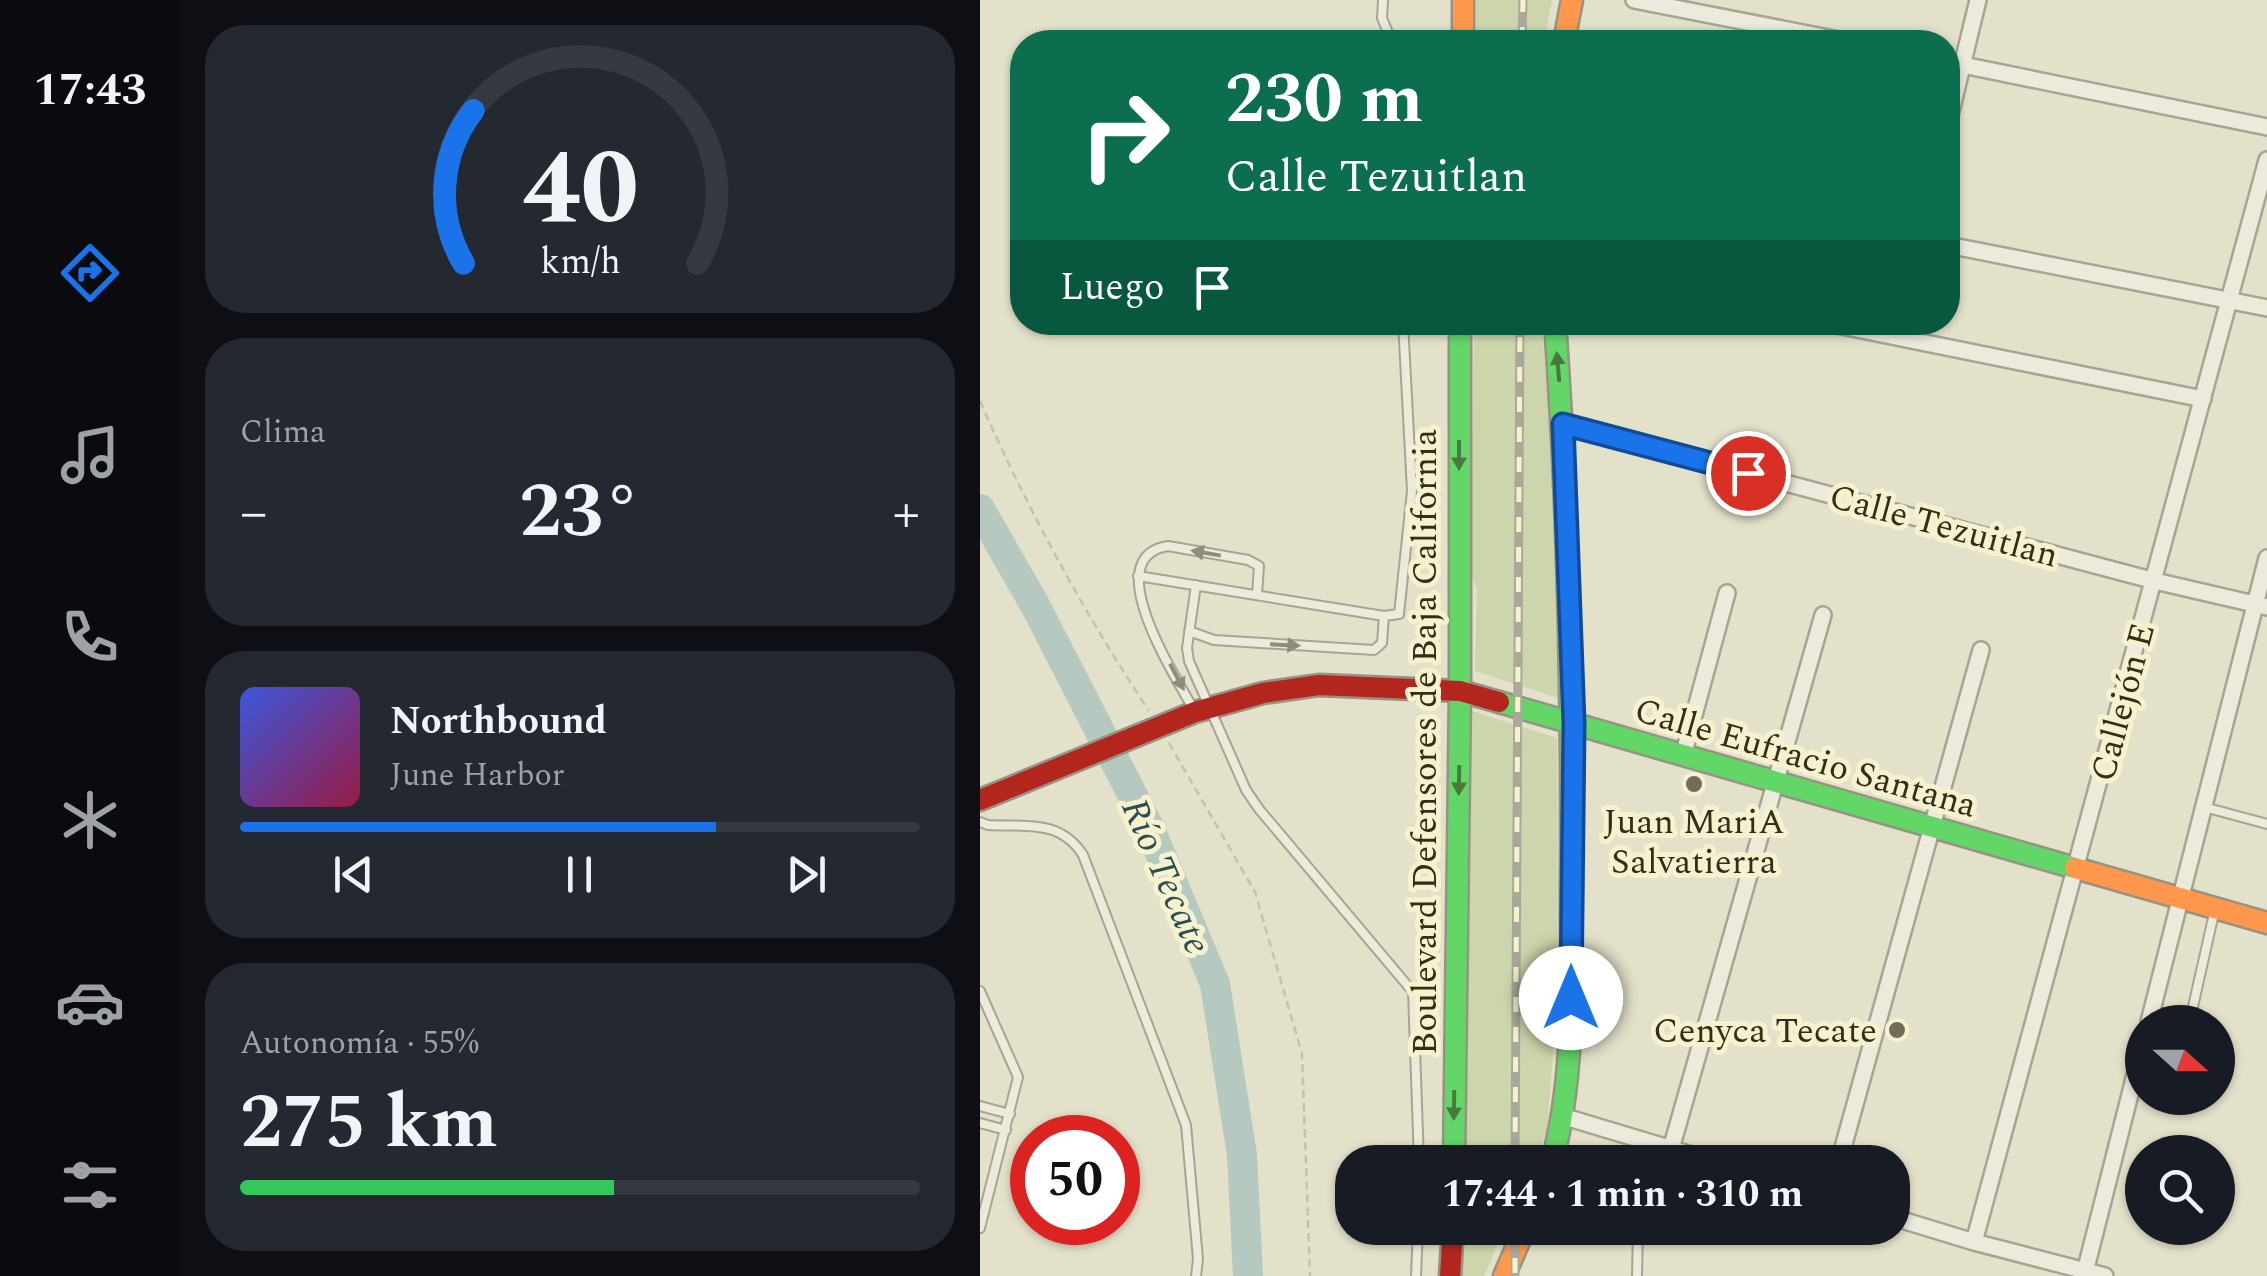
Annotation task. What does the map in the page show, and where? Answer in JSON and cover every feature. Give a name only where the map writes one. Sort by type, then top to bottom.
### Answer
[{"type":"main road","points":[[1463,30],[1464,0]]},
{"type":"main road","points":[[1566,30],[1572,0]]},
{"type":"main road","name":"Boulevard Defensores de Baja California","points":[[1454,1145],[1460,335]]},
{"type":"main road","points":[[1555,335],[1563,424],[1574,723],[1571,998],[1562,1116],[1556,1145]]},
{"type":"main road","name":"Calle Eufracio Santana","points":[[980,800],[1201,710],[1263,693],[1319,685],[1460,692],[2267,924]]},
{"type":"main road","points":[[1450,1276],[1452,1245]]},
{"type":"main road","points":[[1504,1276],[1517,1245]]},
{"type":"street","points":[[1634,0],[1788,30]]},
{"type":"street","points":[[1960,50],[1978,0]]},
{"type":"street","points":[[1960,65],[2267,128]]},
{"type":"street","name":"Callejón E","points":[[1974,1242],[2267,160]]},
{"type":"street","points":[[1960,247],[2267,308]]},
{"type":"street","points":[[1920,335],[2203,399]]},
{"type":"street","name":"Calle Tezuitlan","points":[[1563,424],[2155,581],[2261,605]]},
{"type":"street","points":[[2152,1005],[2261,605],[2267,558]]},
{"type":"street","points":[[1683,756],[1727,593]]},
{"type":"street","points":[[1672,1145],[1824,615]]},
{"type":"street","points":[[1844,1145],[1981,650]]},
{"type":"street","points":[[2085,1273],[2125,1114]]},
{"type":"street","points":[[1562,1116],[1656,1145]]},
{"type":"street","points":[[1910,1222],[2104,1276]]},
{"type":"lane","points":[[1384,0],[1382,18],[1387,30]]},
{"type":"lane","points":[[1138,576],[1394,616],[1401,609],[1412,490],[1404,335]]},
{"type":"lane","points":[[1257,595],[1260,572],[1256,562],[1168,546],[1147,554],[1138,576],[1146,620],[1246,790],[1413,992],[1418,1145]]},
{"type":"lane","points":[[1196,585],[1189,661],[1201,710]]},
{"type":"lane","points":[[1189,631],[1214,640],[1374,650],[1382,643],[1384,616]]},
{"type":"lane","points":[[2204,807],[2267,824]]},
{"type":"lane","points":[[980,822],[988,826],[1053,828],[1075,842],[1083,854],[1186,1125],[1198,1259],[1196,1276]]},
{"type":"lane","points":[[2193,1005],[2215,909]]},
{"type":"lane","points":[[980,991],[1018,1077],[980,1228]]},
{"type":"lane","points":[[980,1106],[1010,1114]]},
{"type":"lane","points":[[980,1123],[1006,1130]]},
{"type":"lane","points":[[1638,1140],[1638,1145]]},
{"type":"lane","points":[[1416,1276],[1417,1245]]},
{"type":"lane","points":[[1637,1276],[1638,1245]]},
{"type":"path","points":[[980,401],[1016,483],[1154,729],[1254,892],[1302,1054],[1310,1276]]},
{"type":"green space","points":[[1476,0],[1552,0],[1546,30],[1476,30]]},
{"type":"green space","points":[[1474,335],[1543,335],[1547,392],[1564,445],[1562,699],[1475,671],[1477,590],[1471,573]]},
{"type":"green space","points":[[1472,711],[1557,738],[1558,990],[1547,1131],[1541,1145],[1464,1145]]},
{"type":"green space","points":[[1463,1245],[1498,1245],[1484,1276],[1462,1276]]},
{"type":"waterway","name":"Río Tecate","points":[[980,509],[1036,607],[1150,829],[1215,984],[1242,1155],[1248,1276]]},
{"type":"railway","points":[[1522,30],[1523,0]]},
{"type":"railway","points":[[1515,1145],[1520,335]]},
{"type":"railway","points":[[1515,1245],[1515,1276]]},
{"type":"traffic: fast","points":[[1454,1145],[1460,335]]},
{"type":"traffic: fast","points":[[1556,335],[1571,737],[1569,1055],[1556,1145]]},
{"type":"traffic: fast","points":[[1499,702],[2075,868]]},
{"type":"traffic: slow","points":[[1463,0],[1463,30]]},
{"type":"traffic: slow","points":[[1566,30],[1572,0]]},
{"type":"traffic: slow","points":[[2075,868],[2267,923]]},
{"type":"traffic: slow","points":[[1504,1276],[1518,1245]]},
{"type":"traffic: jam","points":[[980,800],[1195,712],[1263,693],[1319,685],[1460,691],[1499,702]]},
{"type":"traffic: jam","points":[[1450,1276],[1452,1245]]},
{"type":"place","name":"Juan MariA Salvatierra","points":[[1694,784]]},
{"type":"place","name":"Cenyca Tecate","points":[[1897,1030]]},
{"type":"route","points":[[1571,998],[1574,723],[1563,424],[1748,473]]}]
